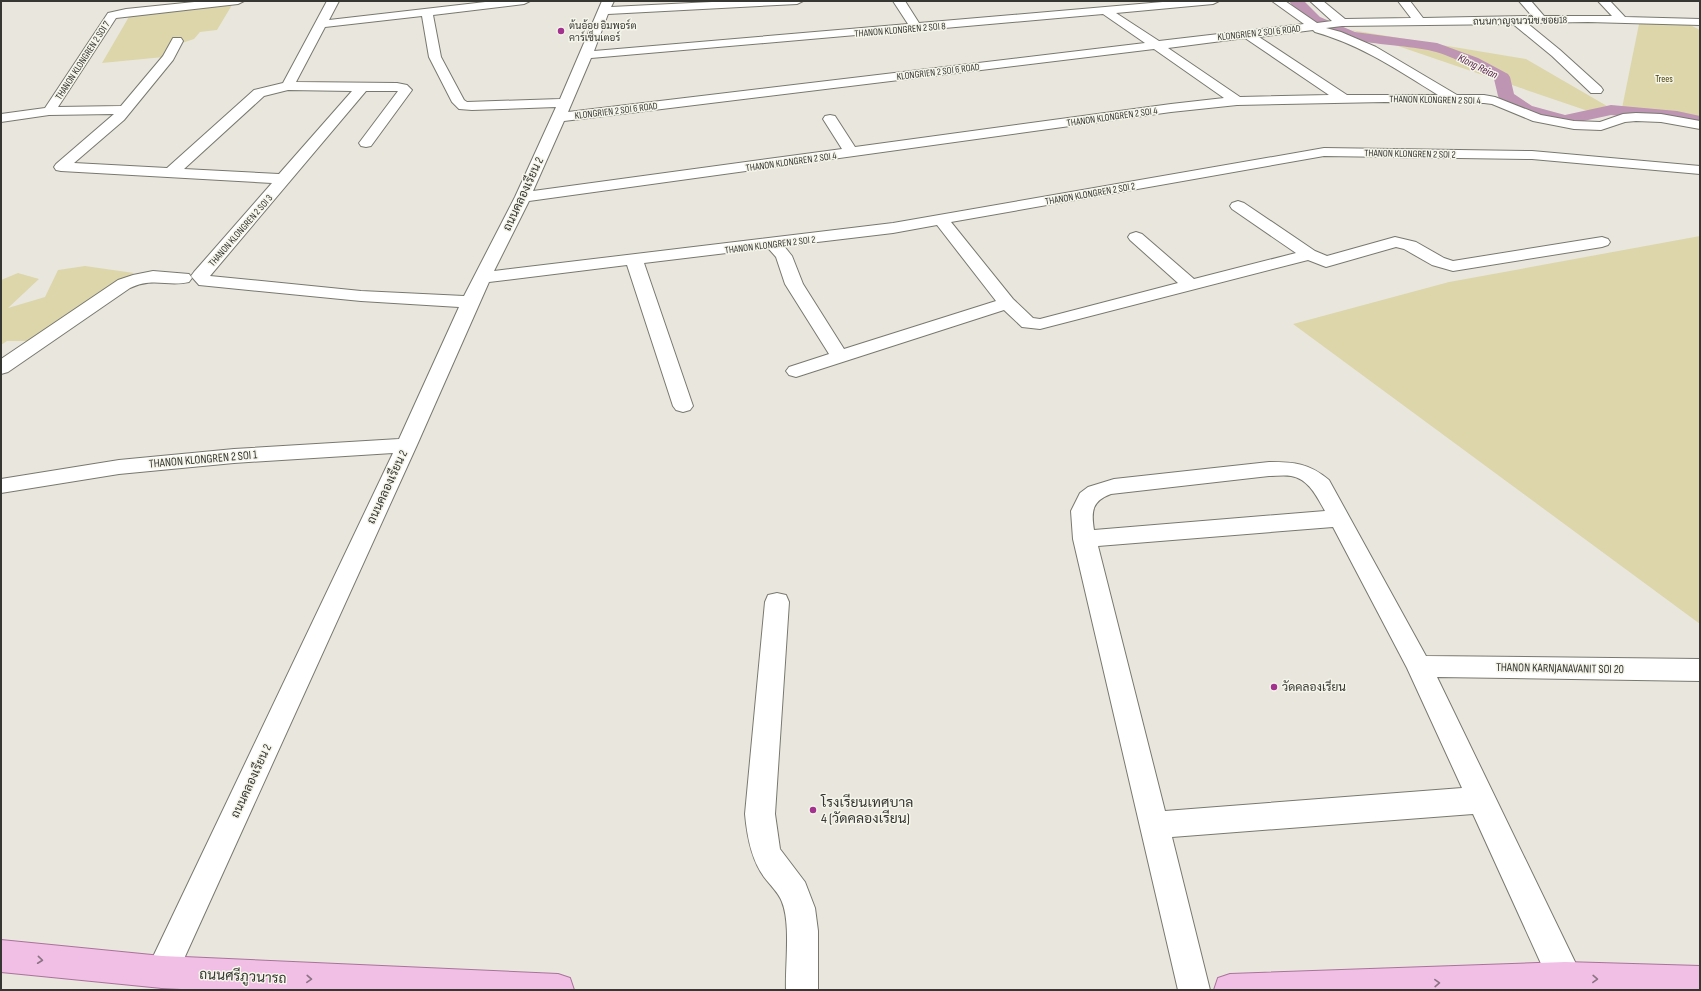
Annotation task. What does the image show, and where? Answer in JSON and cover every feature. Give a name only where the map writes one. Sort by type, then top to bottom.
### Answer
[{"type":"main road","name":"ถนนศรีภูวนารถ","points":[[1,956],[157,981],[558,990]]},
{"type":"main road","points":[[1230,990],[1565,978],[1668,986],[1700,982]]},
{"type":"street","name":"THANON KLONGREN 2 SOI 7","points":[[1,118],[49,111],[110,16],[123,12],[167,4],[238,1]]},
{"type":"street","points":[[288,86],[333,1]]},
{"type":"street","points":[[320,24],[524,1]]},
{"type":"street","points":[[606,6],[797,1]]},
{"type":"street","points":[[898,1],[917,28]]},
{"type":"street","name":"THANON KLONGREN 2 SOI 8","points":[[586,55],[917,28],[1022,12],[1105,10],[1213,1]]},
{"type":"street","points":[[1278,1],[1312,26],[1349,38],[1390,60],[1453,98]]},
{"type":"street","points":[[1316,1],[1341,23]]},
{"type":"street","points":[[1404,1],[1420,22]]},
{"type":"street","points":[[1525,1],[1540,19]]},
{"type":"street","points":[[1604,1],[1622,20]]},
{"type":"street","name":"ถนนคลองเรียน 2","points":[[157,981],[407,445],[470,302],[523,198],[606,6]]},
{"type":"street","points":[[1105,10],[1237,101]]},
{"type":"street","name":"KLONGRIEN 2 SOI 6 ROAD","points":[[427,13],[435,57],[459,102],[464,106],[562,110],[1341,23]]},
{"type":"street","name":"ถนนกาญจนวนิช ซอย18","points":[[1341,23],[1540,19],[1700,22]]},
{"type":"street","points":[[1516,20],[1556,53],[1596,90]]},
{"type":"street","points":[[1247,34],[1344,99]]},
{"type":"street","points":[[177,41],[169,57],[125,110],[60,167],[283,179]]},
{"type":"street","points":[[171,174],[256,95],[262,91],[288,86],[397,87],[405,90],[366,143]]},
{"type":"street","name":"THANON KLONGREN 2 SOI 3","points":[[362,87],[200,276],[205,281],[361,296],[470,302]]},
{"type":"street","name":"THANON KLONGREN 2 SOI 4","points":[[523,198],[1164,109],[1237,101],[1453,98],[1491,100],[1538,118],[1582,126],[1601,126],[1623,118],[1636,116],[1661,118],[1700,125]]},
{"type":"street","points":[[49,111],[125,110]]},
{"type":"street","points":[[830,119],[851,152]]},
{"type":"street","name":"THANON KLONGREN 2 SOI 2","points":[[482,278],[893,228],[1324,152],[1532,155],[1700,170]]},
{"type":"street","points":[[1238,206],[1309,255],[1326,262],[1398,242],[1407,244],[1442,265],[1456,266],[1602,242]]},
{"type":"street","points":[[941,220],[1007,303],[1028,322],[1046,324],[1309,255]]},
{"type":"street","points":[[1136,237],[1191,286]]},
{"type":"street","points":[[772,243],[784,256],[794,284],[840,358]]},
{"type":"street","points":[[634,260],[683,406]]},
{"type":"street","points":[[1,368],[124,284],[136,278],[149,276],[183,278]]},
{"type":"street","points":[[796,371],[1007,303]]},
{"type":"street","name":"THANON KLONGREN 2 SOI 1","points":[[1,486],[127,466],[234,456],[407,445]]},
{"type":"street","points":[[1194,990],[1084,539],[1081,519],[1083,506],[1093,493],[1114,486],[1268,469],[1294,469],[1311,476],[1321,485],[1420,666],[1565,978]]},
{"type":"street","points":[[1084,539],[1340,518]]},
{"type":"street","points":[[777,602],[760,814],[762,839],[768,856],[790,885],[797,898],[801,914],[802,990]]},
{"type":"street","name":"THANON KARNJANAVANIT SOI 20","points":[[1420,666],[1689,670]]},
{"type":"street","points":[[1153,825],[1482,800]]},
{"type":"green space","points":[[232,5],[217,30],[200,32],[194,39],[179,44],[164,57],[102,63],[130,15]]},
{"type":"green space","name":"Trees","points":[[1639,24],[1688,24],[1700,30],[1700,117],[1621,113]]},
{"type":"green space","points":[[1351,30],[1526,59],[1607,106],[1588,111]]},
{"type":"green space","points":[[1700,236],[1700,624],[1293,324],[1449,282]]},
{"type":"green space","points":[[85,266],[134,273],[30,341],[7,341],[1,345],[1,280],[18,273],[39,279],[8,308],[45,297],[58,270]]},
{"type":"waterway","name":"Klong Reian","points":[[1296,1],[1315,20],[1352,36],[1432,46],[1472,61],[1502,77],[1506,96],[1526,110],[1565,120],[1611,110],[1677,116],[1700,121]]},
{"type":"place","name":"ต้นอ้อย อิมพอร์ต คาร์เซ็นเตอร์","points":[[561,31]]},
{"type":"place","name":"วัดคลองเรียน","points":[[1274,687]]},
{"type":"place","name":"โรงเรียนเทศบาล 4 (วัดคลองเรียน)","points":[[813,810]]}]
